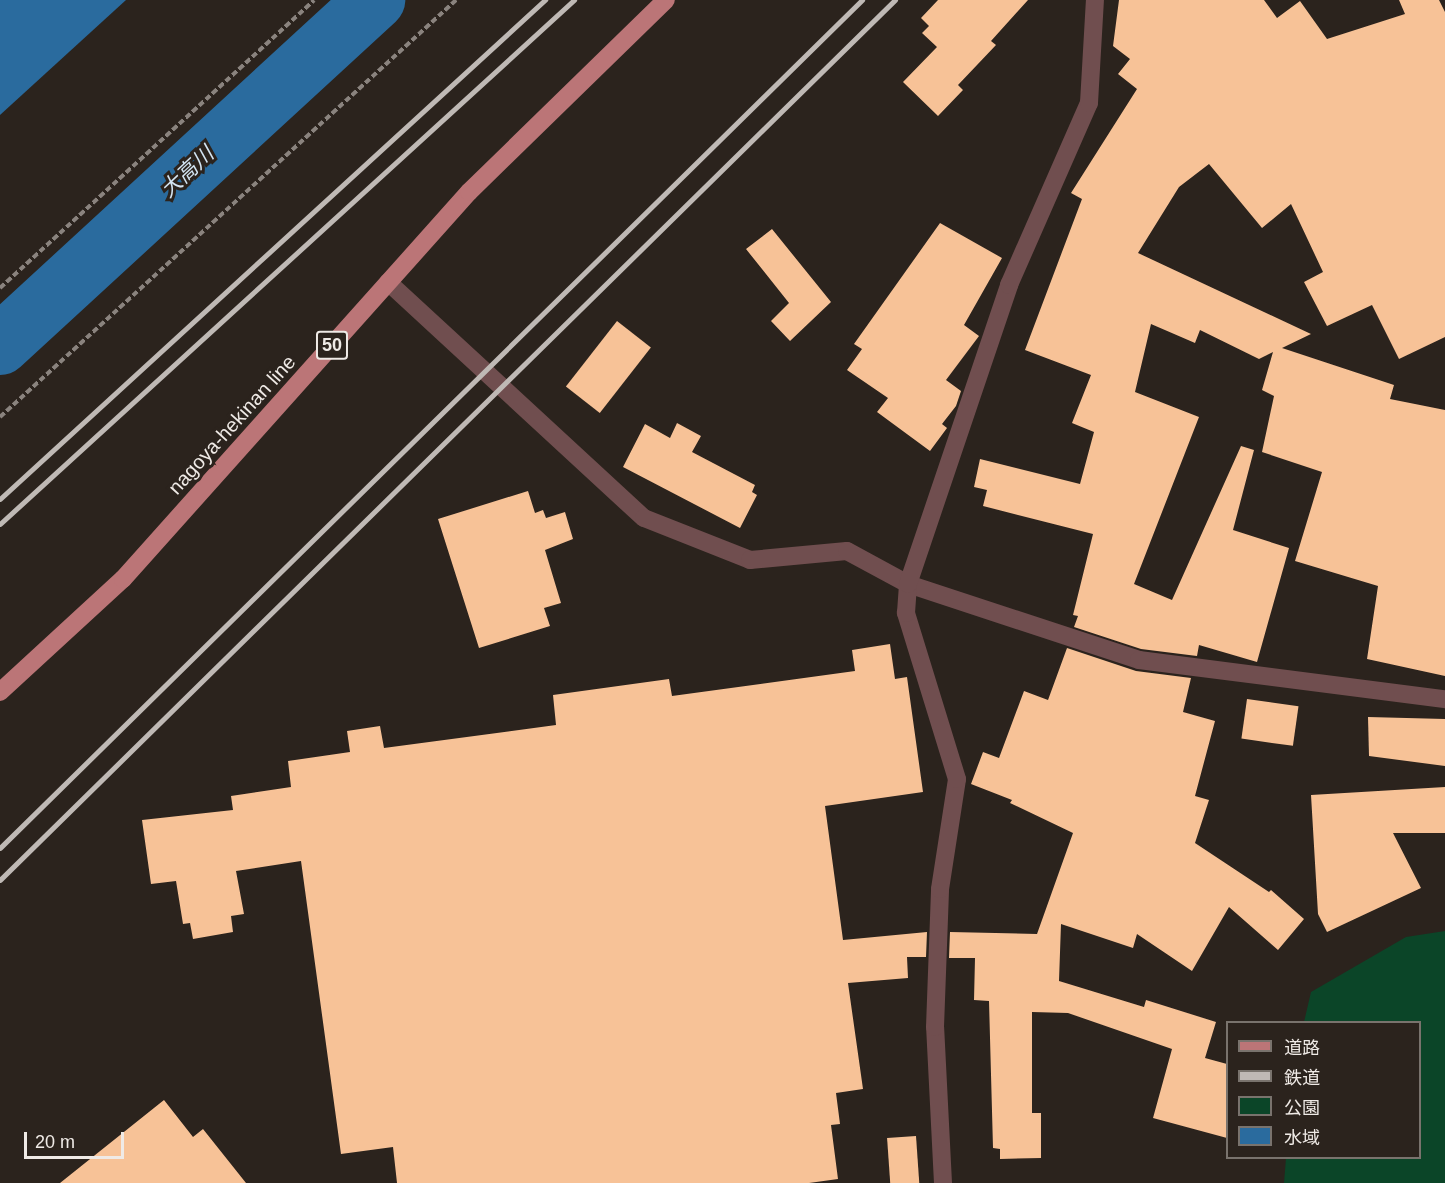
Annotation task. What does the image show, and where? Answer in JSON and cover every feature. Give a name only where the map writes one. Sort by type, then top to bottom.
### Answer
[{"type":"main road","name":"nagoya-hekinan line","points":[[0,692],[123,579],[469,192],[666,0]]},
{"type":"street","points":[[943,1183],[935,1027],[938,935],[940,889],[957,779],[906,613],[908,584],[1009,285],[1089,102],[1095,0]]},
{"type":"street","points":[[388,282],[644,518],[750,560],[847,550],[908,584],[1139,660],[1445,699]]},
{"type":"path","points":[[0,288],[314,0]]},
{"type":"path","points":[[0,417],[456,0]]},
{"type":"green space","points":[[1445,931],[1445,1183],[1284,1183],[1286,1159],[1421,1159],[1421,1021],[1304,1021],[1311,992],[1406,937]]},
{"type":"water","points":[[0,0],[126,0],[0,115]]},
{"type":"building","points":[[938,0],[1028,0],[991,41],[996,45],[958,85],[963,90],[938,116],[903,82],[937,47],[922,33],[929,26],[921,18]]},
{"type":"building","points":[[1119,0],[1264,0],[1277,18],[1300,1],[1327,39],[1405,14],[1399,0],[1439,0],[1445,12],[1445,337],[1399,359],[1372,305],[1327,326],[1304,282],[1323,272],[1291,204],[1262,228],[1209,164],[1179,187],[1138,253],[1311,334],[1282,348],[1394,385],[1390,399],[1445,410],[1445,676],[1367,659],[1378,586],[1295,561],[1322,472],[1262,452],[1274,396],[1262,390],[1273,352],[1259,359],[1200,330],[1195,343],[1151,324],[1135,392],[1199,417],[1134,584],[1172,600],[1241,446],[1254,450],[1233,530],[1289,548],[1257,662],[1199,645],[1197,656],[1141,649],[1074,627],[1078,616],[1073,615],[1093,534],[983,506],[987,490],[974,487],[980,459],[1080,484],[1094,432],[1072,423],[1091,375],[1025,350],[1082,199],[1071,193],[1137,89],[1118,74],[1130,59],[1113,46]]},
{"type":"building","points":[[940,223],[1002,258],[964,325],[979,336],[946,380],[961,391],[956,406],[942,424],[947,428],[930,451],[877,412],[888,398],[847,370],[862,349],[854,344]]},
{"type":"building","points":[[772,229],[831,302],[790,341],[771,321],[789,303],[746,249]]},
{"type":"building","points":[[617,321],[651,347],[600,413],[566,386]]},
{"type":"building","points":[[677,423],[701,436],[692,452],[755,485],[752,492],[757,495],[740,528],[623,467],[645,424],[670,438]]},
{"type":"building","points":[[528,491],[535,513],[543,510],[546,518],[565,512],[573,539],[545,550],[561,603],[544,608],[550,626],[479,648],[438,519]]},
{"type":"building","points":[[890,644],[895,679],[907,677],[923,792],[825,806],[843,940],[927,932],[926,957],[907,957],[908,978],[848,983],[863,1089],[836,1093],[840,1124],[831,1125],[838,1179],[809,1183],[397,1183],[393,1147],[341,1154],[301,861],[236,871],[244,914],[231,916],[233,932],[193,939],[190,923],[183,924],[176,881],[151,884],[142,820],[233,810],[231,796],[291,787],[288,761],[350,752],[347,731],[380,726],[384,748],[556,725],[553,695],[669,679],[672,696],[855,671],[852,650]]},
{"type":"building","points":[[1067,648],[1136,671],[1191,678],[1183,712],[1215,721],[1195,796],[1209,800],[1195,843],[1269,892],[1271,890],[1304,919],[1278,950],[1229,907],[1192,971],[1137,934],[1133,948],[1061,924],[1059,981],[1144,1007],[1146,1000],[1216,1022],[1205,1058],[1226,1064],[1226,1138],[1153,1118],[1172,1049],[1068,1013],[1032,1012],[1032,1113],[1041,1113],[1041,1158],[1000,1159],[1000,1149],[993,1148],[989,1001],[974,1000],[975,958],[949,958],[950,932],[1037,934],[1073,833],[1010,803],[1012,800],[971,784],[983,752],[999,758],[1024,691],[1048,700]]},
{"type":"building","points":[[1247,699],[1298,706],[1293,746],[1241,739]]},
{"type":"building","points":[[1368,717],[1445,719],[1445,766],[1369,756]]},
{"type":"building","points":[[1445,787],[1445,833],[1393,833],[1421,888],[1327,932],[1318,914],[1311,795]]},
{"type":"building","points":[[164,1100],[193,1137],[203,1129],[246,1183],[60,1183]]},
{"type":"building","points":[[916,1136],[919,1183],[890,1183],[887,1138]]},
{"type":"waterway","name":"大高川","points":[[0,345],[375,0]]},
{"type":"railway","points":[[0,499],[545,0]]},
{"type":"railway","points":[[0,524],[574,0]]},
{"type":"railway","points":[[0,848],[862,0]]},
{"type":"railway","points":[[0,880],[895,0]]}]
